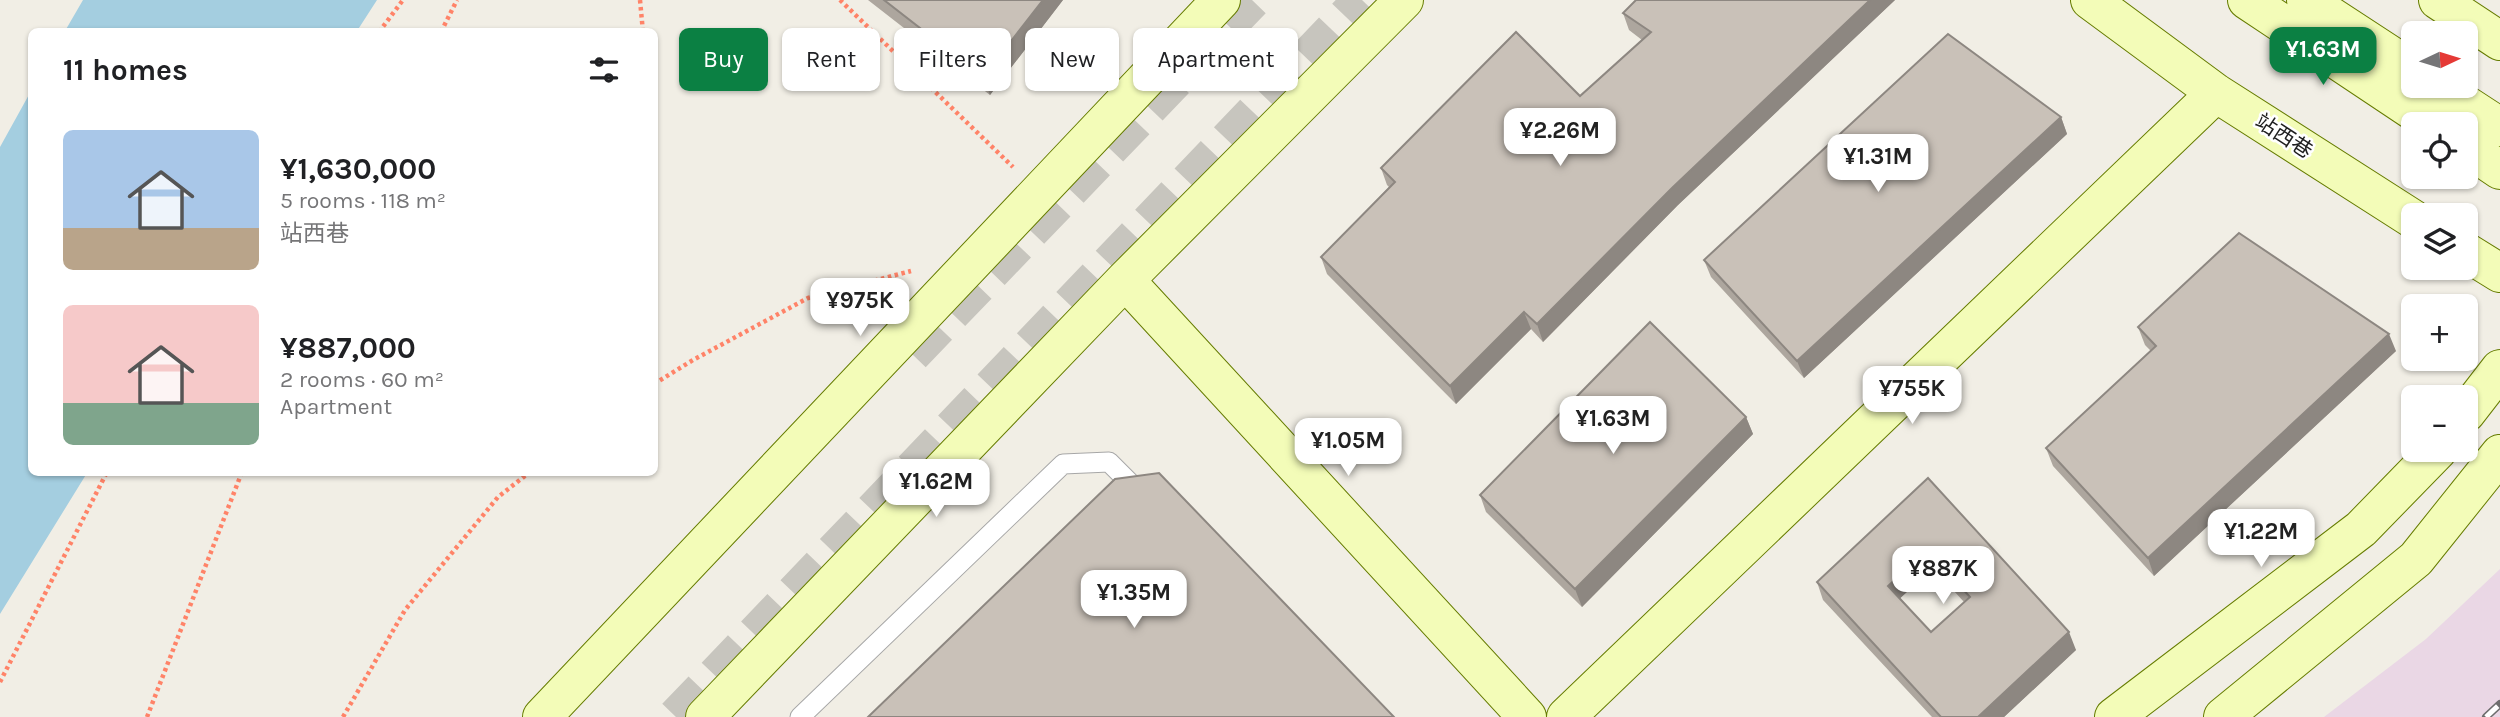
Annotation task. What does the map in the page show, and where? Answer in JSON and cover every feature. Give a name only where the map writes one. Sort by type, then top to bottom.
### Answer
[{"type":"street","points":[[542,717],[1221,0]]},
{"type":"street","points":[[705,717],[1125,280],[1404,0]]},
{"type":"street","name":"站西巷","points":[[2090,0],[2216,93],[2401,211]]},
{"type":"street","points":[[2248,0],[2414,112]]},
{"type":"street","points":[[2306,0],[2401,62]]},
{"type":"street","points":[[2438,0],[2500,41]]},
{"type":"street","points":[[1566,717],[2216,93]]},
{"type":"street","points":[[2455,98],[2500,127]]},
{"type":"street","points":[[2478,154],[2500,170]]},
{"type":"street","points":[[2478,260],[2499,274]]},
{"type":"street","points":[[1125,280],[1527,717]]},
{"type":"street","points":[[2478,397],[2500,369]]},
{"type":"street","points":[[2223,717],[2416,559],[2500,454]]},
{"type":"street","points":[[2114,717],[2361,529],[2426,462]]},
{"type":"lane","points":[[800,717],[1063,464],[1108,462],[1157,511]]},
{"type":"path","points":[[382,28],[403,0]]},
{"type":"path","points":[[443,28],[457,0]]},
{"type":"path","points":[[640,0],[643,28]]},
{"type":"path","points":[[840,0],[1039,192]]},
{"type":"path","points":[[658,382],[808,298],[916,270]]},
{"type":"path","points":[[0,682],[105,476]]},
{"type":"path","points":[[147,717],[241,476]]},
{"type":"path","points":[[343,717],[405,610],[498,497],[525,476]]},
{"type":"shaded area","points":[[2500,569],[2500,717],[2324,717],[2426,639]]},
{"type":"water","points":[[83,0],[377,0],[359,28],[67,28]]},
{"type":"water","points":[[28,96],[28,476],[85,476],[0,614],[0,147]]},
{"type":"building","points":[[884,0],[1043,0],[1011,41],[1011,28],[920,28]]},
{"type":"building","points":[[1636,0],[1870,0],[1672,188],[1537,324],[1524,312],[1450,386],[1321,257],[1395,182],[1381,168],[1516,32],[1580,96],[1651,32],[1623,13]]},
{"type":"building","points":[[1948,34],[2061,117],[1797,361],[1704,260]]},
{"type":"building","points":[[2239,233],[2389,334],[2148,558],[2046,448],[2156,346],[2138,327]]},
{"type":"building","points":[[1650,322],[1746,417],[1575,589],[1480,495]]},
{"type":"building","points":[[1159,473],[1394,717],[868,717],[1115,479]]},
{"type":"building","points":[[1928,478],[2069,632],[1978,717],[1941,717],[1817,582]],"holes":[[[1927,550],[1970,597],[1931,632],[1888,586]]]},
{"type":"tunnel","points":[[912,354],[1252,0]]},
{"type":"tunnel","points":[[676,717],[1362,0]]},
{"type":"railway","points":[[2486,717],[2500,704]]}]
